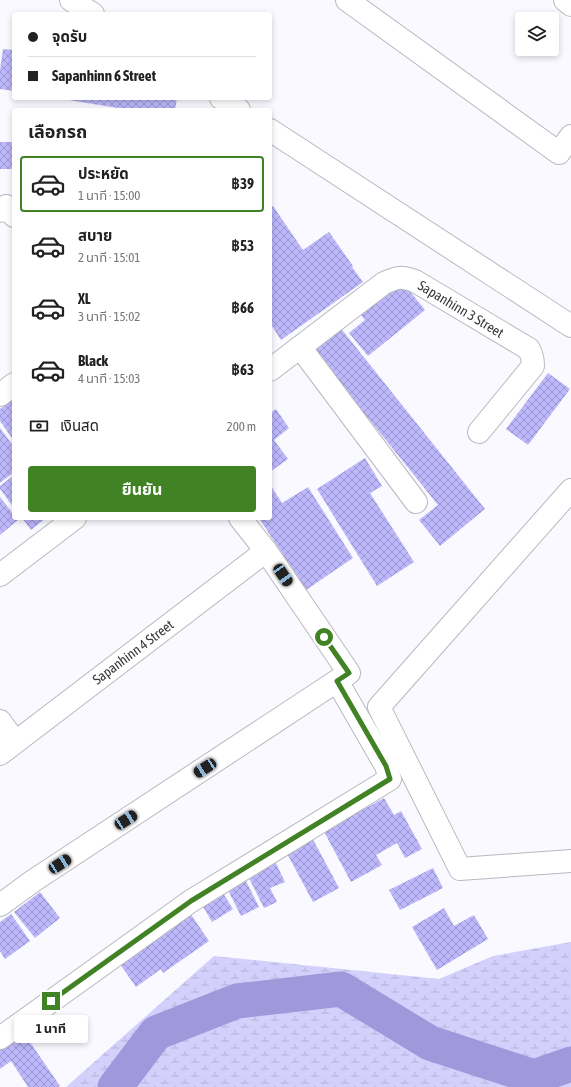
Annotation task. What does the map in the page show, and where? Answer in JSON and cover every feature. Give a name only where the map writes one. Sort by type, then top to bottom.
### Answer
[{"type":"street","points":[[71,0],[90,12]]},
{"type":"street","points":[[347,0],[559,153],[571,136]]},
{"type":"street","points":[[565,0],[571,5]]},
{"type":"street","points":[[224,100],[237,108]]},
{"type":"street","points":[[272,131],[571,326]]},
{"type":"street","points":[[0,211],[6,206],[12,214]]},
{"type":"street","name":"Sapanhinn 3 Street","points":[[272,369],[384,283],[396,278],[405,277],[416,281],[529,350],[531,353],[533,366],[479,432]]},
{"type":"street","points":[[300,348],[416,502]]},
{"type":"street","points":[[0,395],[12,386]]},
{"type":"street","points":[[571,490],[379,707],[460,869],[571,861]]},
{"type":"street","points":[[0,575],[72,520]]},
{"type":"street","points":[[0,905],[349,673],[266,551],[242,520]]},
{"type":"street","name":"Sapanhinn 4 Street","points":[[8,748],[266,551]]},
{"type":"street","points":[[0,1038],[191,901],[390,779],[386,766],[337,681]]},
{"type":"street","points":[[0,722],[8,748]]},
{"type":"green space","points":[[571,942],[571,1087],[66,1087],[214,956],[439,979],[493,956]]},
{"type":"building","points":[[3,49],[12,50],[12,91],[0,89],[0,70]]},
{"type":"building","points":[[68,100],[177,100],[175,108],[118,108]]},
{"type":"building","points":[[0,142],[12,142],[12,169],[0,169]]},
{"type":"building","points":[[273,206],[303,250],[329,232],[363,282],[281,340],[272,326]]},
{"type":"building","points":[[400,279],[425,310],[368,356],[349,333],[365,320],[359,313]]},
{"type":"building","points":[[339,326],[485,509],[440,546],[419,520],[438,505],[312,348]]},
{"type":"building","points":[[548,373],[570,389],[528,445],[506,429]]},
{"type":"building","points":[[12,400],[12,438],[0,421],[0,409]]},
{"type":"building","points":[[276,409],[289,428],[274,440],[288,459],[272,471],[272,412]]},
{"type":"building","points":[[0,428],[12,444],[12,474],[0,483]]},
{"type":"building","points":[[365,458],[382,486],[370,493],[414,562],[377,586],[317,489]]},
{"type":"building","points":[[12,477],[12,505],[0,489],[0,486]]},
{"type":"building","points":[[308,487],[353,558],[306,590],[260,520],[272,520],[272,488],[282,503]]},
{"type":"building","points":[[0,497],[12,512],[12,520],[18,520],[0,535]]},
{"type":"building","points":[[24,520],[44,520],[31,530]]},
{"type":"building","points":[[384,798],[394,815],[401,811],[422,849],[405,858],[397,843],[376,855],[382,865],[351,882],[321,826],[363,803],[366,808]]},
{"type":"building","points":[[309,832],[339,888],[313,902],[283,846]]},
{"type":"building","points":[[274,859],[285,882],[270,888],[277,902],[264,908],[246,872]]},
{"type":"building","points":[[433,868],[443,888],[400,910],[389,890]]},
{"type":"building","points":[[244,877],[259,907],[241,916],[226,886]]},
{"type":"building","points":[[221,890],[233,909],[212,922],[201,903]]},
{"type":"building","points":[[40,892],[60,918],[35,938],[14,912]]},
{"type":"building","points":[[444,908],[454,926],[474,915],[488,939],[437,970],[412,927]]},
{"type":"building","points":[[188,910],[209,941],[163,973],[161,969],[136,987],[117,960]]},
{"type":"building","points":[[11,914],[30,941],[5,959],[0,951],[0,922]]},
{"type":"building","points":[[19,1026],[60,1086],[28,1087],[11,1061],[0,1069],[0,1039]]},
{"type":"waterway","points":[[115,1087],[156,1033],[237,1001],[341,989],[430,1043],[534,1077],[571,1064]]},
{"type":"route","points":[[51,1001],[191,901],[390,779],[386,766],[337,681],[349,673],[324,637]]}]
